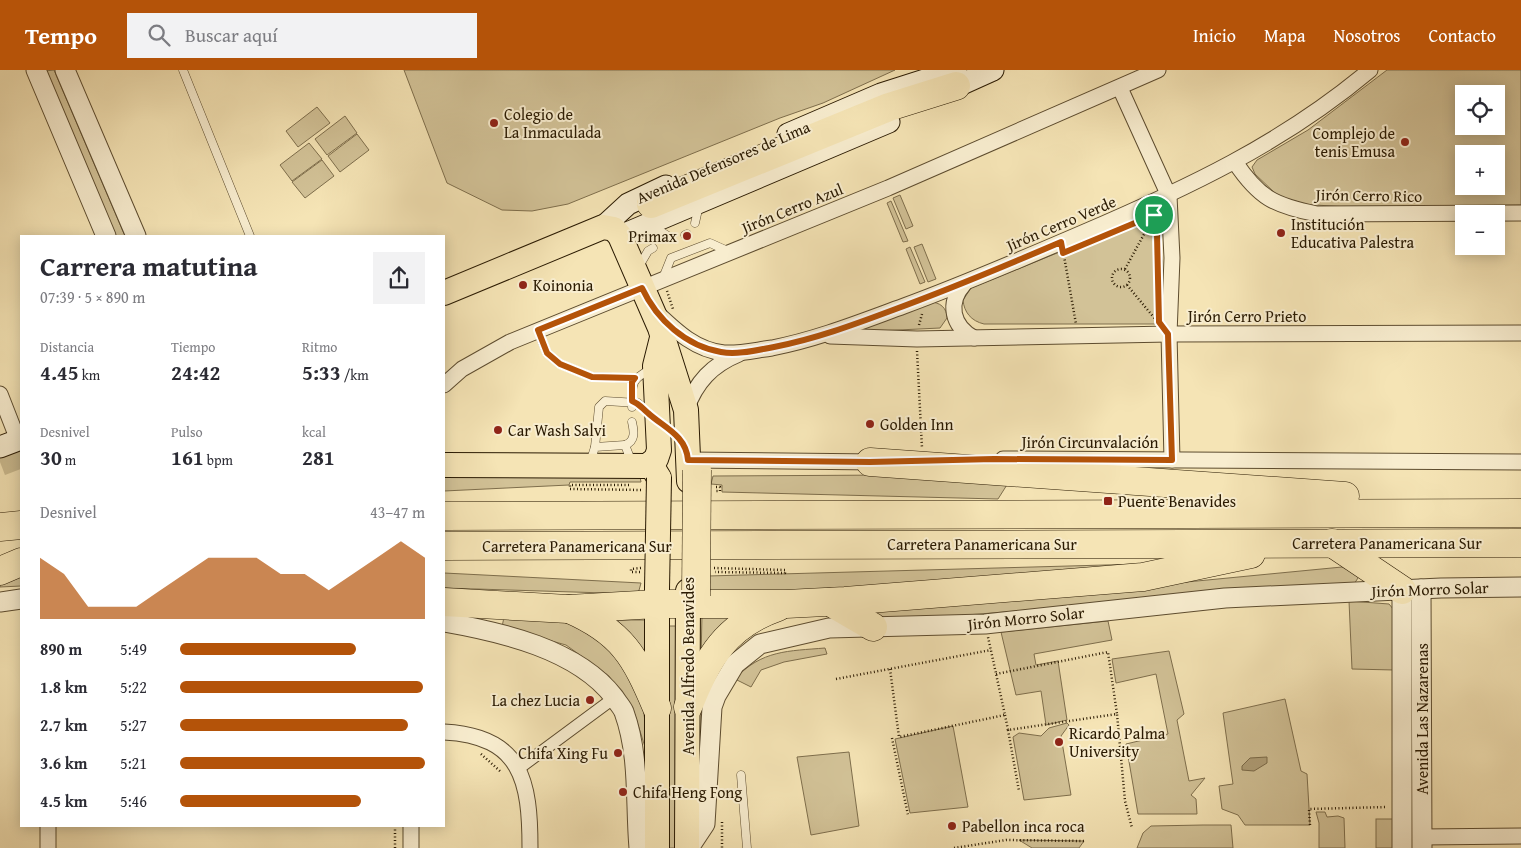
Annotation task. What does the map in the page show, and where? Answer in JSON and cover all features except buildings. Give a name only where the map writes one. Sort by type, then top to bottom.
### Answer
[{"type":"highway","points":[[650,214],[956,78]]},
{"type":"highway","points":[[870,462],[1346,496],[1490,513]]},
{"type":"highway","points":[[691,464],[692,599]]},
{"type":"highway","name":"Carretera Panamericana Sur","points":[[445,516],[1521,513]]},
{"type":"highway","points":[[0,527],[20,525]]},
{"type":"highway","points":[[445,602],[568,609],[654,588],[692,599],[786,604],[830,602],[1143,578],[1304,543]]},
{"type":"highway","points":[[1332,543],[1412,590]]},
{"type":"highway","name":"Carretera Panamericana Sur","points":[[445,546],[1521,544]]},
{"type":"highway","points":[[0,558],[20,556]]},
{"type":"highway","points":[[0,571],[20,562]]},
{"type":"highway","points":[[830,602],[873,627]]},
{"type":"highway","points":[[688,707],[701,675],[726,637],[762,612],[786,604]]},
{"type":"highway","points":[[568,609],[596,621],[617,638],[633,658],[657,708]]},
{"type":"main road","name":"Avenida Defensores de Lima","points":[[611,232],[628,204],[640,197],[881,94],[992,70]]},
{"type":"main road","name":"Avenida Defensores de Lima","points":[[445,293],[611,232],[650,214],[698,213],[893,119],[956,78]]},
{"type":"main road","points":[[611,232],[648,287],[686,410],[691,464]]},
{"type":"main road","name":"Avenida Alfredo Benavides","points":[[657,848],[657,708],[654,588],[647,474],[659,450],[655,366],[663,337]]},
{"type":"main road","points":[[658,420],[673,431],[691,464]]},
{"type":"main road","points":[[445,465],[592,457],[647,474]]},
{"type":"main road","name":"Avenida Alfredo Benavides","points":[[688,848],[688,707],[692,599]]},
{"type":"street","points":[[36,70],[106,235]]},
{"type":"street","points":[[65,70],[136,235]]},
{"type":"street","name":"Jirón Cerro Azul","points":[[445,384],[462,369],[486,355],[538,330],[648,287],[888,188],[1158,70]]},
{"type":"street","name":"Jirón Cerro Verde","points":[[686,410],[700,381],[725,359],[740,353],[823,336],[964,284],[1169,196],[1235,162],[1297,125],[1370,70]]},
{"type":"street","points":[[1120,88],[1169,196],[1172,258],[1164,328],[1172,460]]},
{"type":"street","name":"Jirón Cerro Rico","points":[[1235,162],[1259,193],[1276,203],[1300,211],[1317,214],[1521,214]]},
{"type":"street","points":[[964,284],[955,296],[953,310],[962,330],[974,338]]},
{"type":"street","name":"Jirón Cerro Verde","points":[[648,287],[688,341],[714,350],[740,353]]},
{"type":"street","name":"Jirón Cerro Prieto","points":[[823,336],[917,339],[974,338],[1079,327],[1521,332]]},
{"type":"street","points":[[0,394],[13,442]]},
{"type":"street","name":"Jirón Circunvalación","points":[[691,464],[923,462],[994,459],[1521,462]]},
{"type":"street","name":"Jirón Morro Solar","points":[[688,848],[705,824],[712,707],[719,689],[735,664],[760,644],[828,628],[986,624],[1225,598],[1521,587]]},
{"type":"street","name":"Avenida Las Nazarenas","points":[[1412,590],[1422,842]]},
{"type":"street","name":"Avenida Las Nazarenas","points":[[1402,848],[1412,590]]},
{"type":"street","points":[[0,602],[20,598]]},
{"type":"street","points":[[445,622],[511,638],[572,660],[604,684],[624,710],[634,750],[639,848]]},
{"type":"street","points":[[511,772],[614,698]]},
{"type":"street","points":[[445,732],[482,738],[499,747],[512,759],[511,772],[526,788],[530,810],[530,848]]},
{"type":"street","points":[[48,827],[48,848]]},
{"type":"street","points":[[411,827],[411,848]]},
{"type":"street","points":[[1422,842],[1521,836]]},
{"type":"lane","points":[[183,70],[250,235]]},
{"type":"lane","points":[[650,214],[668,236]]},
{"type":"lane","points":[[648,287],[648,251],[653,248]]},
{"type":"lane","points":[[538,330],[547,353],[560,364],[592,377],[635,378]]},
{"type":"lane","points":[[632,404],[632,382],[635,378],[655,366]]},
{"type":"lane","points":[[632,422],[634,435],[632,441],[592,457],[601,404],[605,401],[638,403],[658,420]]},
{"type":"lane","points":[[625,445],[647,474]]},
{"type":"lane","points":[[741,775],[746,848]]},
{"type":"path","points":[[1125,270],[1154,215],[1169,196]]},
{"type":"path","points":[[1145,219],[1154,215]]},
{"type":"path","points":[[1154,215],[1156,225]]},
{"type":"path","points":[[1061,242],[1079,327]]},
{"type":"path","points":[[1125,270],[1115,271],[1112,279],[1117,285],[1127,285],[1164,328]]},
{"type":"path","points":[[1125,270],[1130,276],[1127,285]]},
{"type":"path","points":[[923,462],[917,339],[925,298]]},
{"type":"path","points":[[1159,313],[1164,328]]},
{"type":"path","points":[[1150,323],[1164,328]]},
{"type":"path","points":[[639,490],[570,490],[570,485],[647,474]]},
{"type":"path","points":[[642,568],[631,568],[631,572],[654,588]]},
{"type":"path","points":[[710,568],[785,570],[785,573],[712,572]]},
{"type":"path","points":[[986,624],[1020,791]]},
{"type":"path","points":[[836,679],[991,650]]},
{"type":"path","points":[[996,674],[1108,652],[1117,714],[1124,802],[1132,828]]},
{"type":"path","points":[[890,669],[900,737],[1005,715]]},
{"type":"path","points":[[1008,730],[1117,714]]},
{"type":"path","points":[[892,738],[908,815]]},
{"type":"path","points":[[475,750],[511,772]]},
{"type":"path","points":[[1310,825],[1309,809],[1394,806]]},
{"type":"path","points":[[395,827],[395,848]]},
{"type":"path","points":[[954,848],[1022,839],[1084,841]]},
{"type":"shaded area","points":[[54,70],[125,235],[114,235],[45,71]]},
{"type":"shaded area","points":[[404,70],[895,70],[823,103],[780,118],[568,204],[532,211],[502,210],[447,183]]},
{"type":"shaded area","name":"Complejo de tenis Emusa","points":[[1387,70],[1521,70],[1521,205],[1349,207],[1298,204],[1276,194],[1255,174],[1252,167],[1257,160],[1308,130]]},
{"type":"shaded area","points":[[317,107],[330,123],[298,147],[286,131]]},
{"type":"shaded area","points":[[345,116],[357,133],[327,155],[315,139]]},
{"type":"shaded area","points":[[357,134],[369,150],[340,172],[328,156]]},
{"type":"shaded area","points":[[309,143],[322,159],[292,181],[280,165]]},
{"type":"shaded area","points":[[322,160],[334,176],[305,198],[292,182]]},
{"type":"shaded area","points":[[900,195],[913,226],[906,229],[893,198]]},
{"type":"shaded area","points":[[891,201],[908,241],[903,242],[887,203]]},
{"type":"shaded area","points":[[1158,212],[1162,261],[1160,324],[984,324],[975,321],[967,312],[963,300],[971,288]]},
{"type":"shaded area","points":[[922,244],[936,279],[928,282],[914,247]]},
{"type":"shaded area","points":[[910,247],[925,282],[920,284],[906,249]]},
{"type":"shaded area","points":[[930,302],[940,304],[946,311],[947,318],[940,328],[856,332]]},
{"type":"shaded area","points":[[639,472],[641,482],[570,482],[569,485],[445,491],[445,474]]},
{"type":"shaded area","points":[[894,475],[1010,480],[998,499],[722,492],[722,485],[711,484],[713,476]]},
{"type":"shaded area","points":[[1141,564],[888,587],[707,595],[708,576]]},
{"type":"shaded area","points":[[1342,567],[1360,575],[1354,584],[892,621],[866,613]]},
{"type":"shaded area","points":[[445,573],[641,583],[638,594],[445,588]]},
{"type":"shaded area","points":[[20,574],[20,586],[0,587],[0,584]]},
{"type":"shaded area","points":[[1349,601],[1389,604],[1394,610],[1394,670],[1352,669]]},
{"type":"shaded area","points":[[749,613],[701,660],[702,614]]},
{"type":"shaded area","points":[[504,617],[563,621],[593,627],[640,689],[645,721],[645,747],[634,712],[609,676],[566,645],[502,627]]},
{"type":"shaded area","points":[[604,620],[645,620],[644,670]]},
{"type":"shaded area","points":[[1108,621],[1112,640],[1034,654],[1036,665],[1058,661],[1067,720],[1046,725],[1041,691],[1016,695],[1001,632]]},
{"type":"shaded area","points":[[667,626],[680,626],[680,848],[665,848]]},
{"type":"shaded area","points":[[825,648],[827,654],[784,662],[761,670],[751,687],[735,679],[745,669],[765,657],[788,651]]},
{"type":"shaded area","points":[[1169,651],[1184,714],[1177,720],[1189,781],[1205,778],[1191,795],[1196,799],[1197,814],[1138,814],[1126,744],[1168,734],[1156,674],[1116,683],[1112,659]]},
{"type":"shaded area","points":[[1285,699],[1301,771],[1307,774],[1310,825],[1245,825],[1238,815],[1222,809],[1219,786],[1233,784],[1223,713]]},
{"type":"shaded area","points":[[1067,723],[1069,725],[1061,736],[1071,795],[1024,800],[1013,737],[1019,733],[1041,736],[1049,728]]},
{"type":"shaded area","points":[[953,726],[968,807],[910,813],[895,739]]},
{"type":"shaded area","points":[[849,752],[859,826],[811,835],[797,757]]},
{"type":"shaded area","points":[[1267,757],[1267,763],[1254,771],[1242,770],[1242,766],[1250,758]]},
{"type":"shaded area","points":[[1316,812],[1325,812],[1327,817],[1338,816],[1344,818],[1345,848],[1319,848],[1319,823]]},
{"type":"shaded area","points":[[1376,819],[1394,819],[1394,848],[1376,848]]},
{"type":"shaded area","points":[[1231,825],[1233,848],[1137,848],[1143,833],[1151,826]]},
{"type":"shaded area","points":[[1019,840],[1084,841],[1079,848],[1032,848]]},
{"type":"tunnel","points":[[0,462],[20,454]]},
{"type":"place","name":"Colegio de La Inmaculada","points":[[494,123]]},
{"type":"place","name":"Complejo de tenis Emusa","points":[[1405,142]]},
{"type":"place","name":"Institución Educativa Palestra","points":[[1281,233]]},
{"type":"place","name":"Primax","points":[[687,236]]},
{"type":"place","name":"Koinonia","points":[[523,285]]},
{"type":"place","name":"Golden Inn","points":[[870,424]]},
{"type":"place","name":"Car Wash Salvi","points":[[498,430]]},
{"type":"place","name":"Puente Benavides","points":[[1108,501]]},
{"type":"place","name":"La chez Lucia","points":[[590,700]]},
{"type":"place","name":"Ricardo Palma University","points":[[1059,742]]},
{"type":"place","name":"Chifa Xing Fu","points":[[618,753]]},
{"type":"place","name":"Chifa Heng Fong","points":[[623,792]]},
{"type":"place","name":"Pabellon inca roca","points":[[952,826]]},
{"type":"route","points":[[1154,215],[1157,234],[1159,322],[1168,334],[1172,460],[994,459],[870,462],[688,460],[688,451],[673,431],[647,413],[638,403],[632,401],[632,382],[635,378],[592,377],[560,364],[547,353],[538,330],[642,288],[651,307],[688,341],[704,348],[723,353],[740,353],[798,343],[823,336],[964,284],[1061,242],[1063,253],[1154,215]]}]
